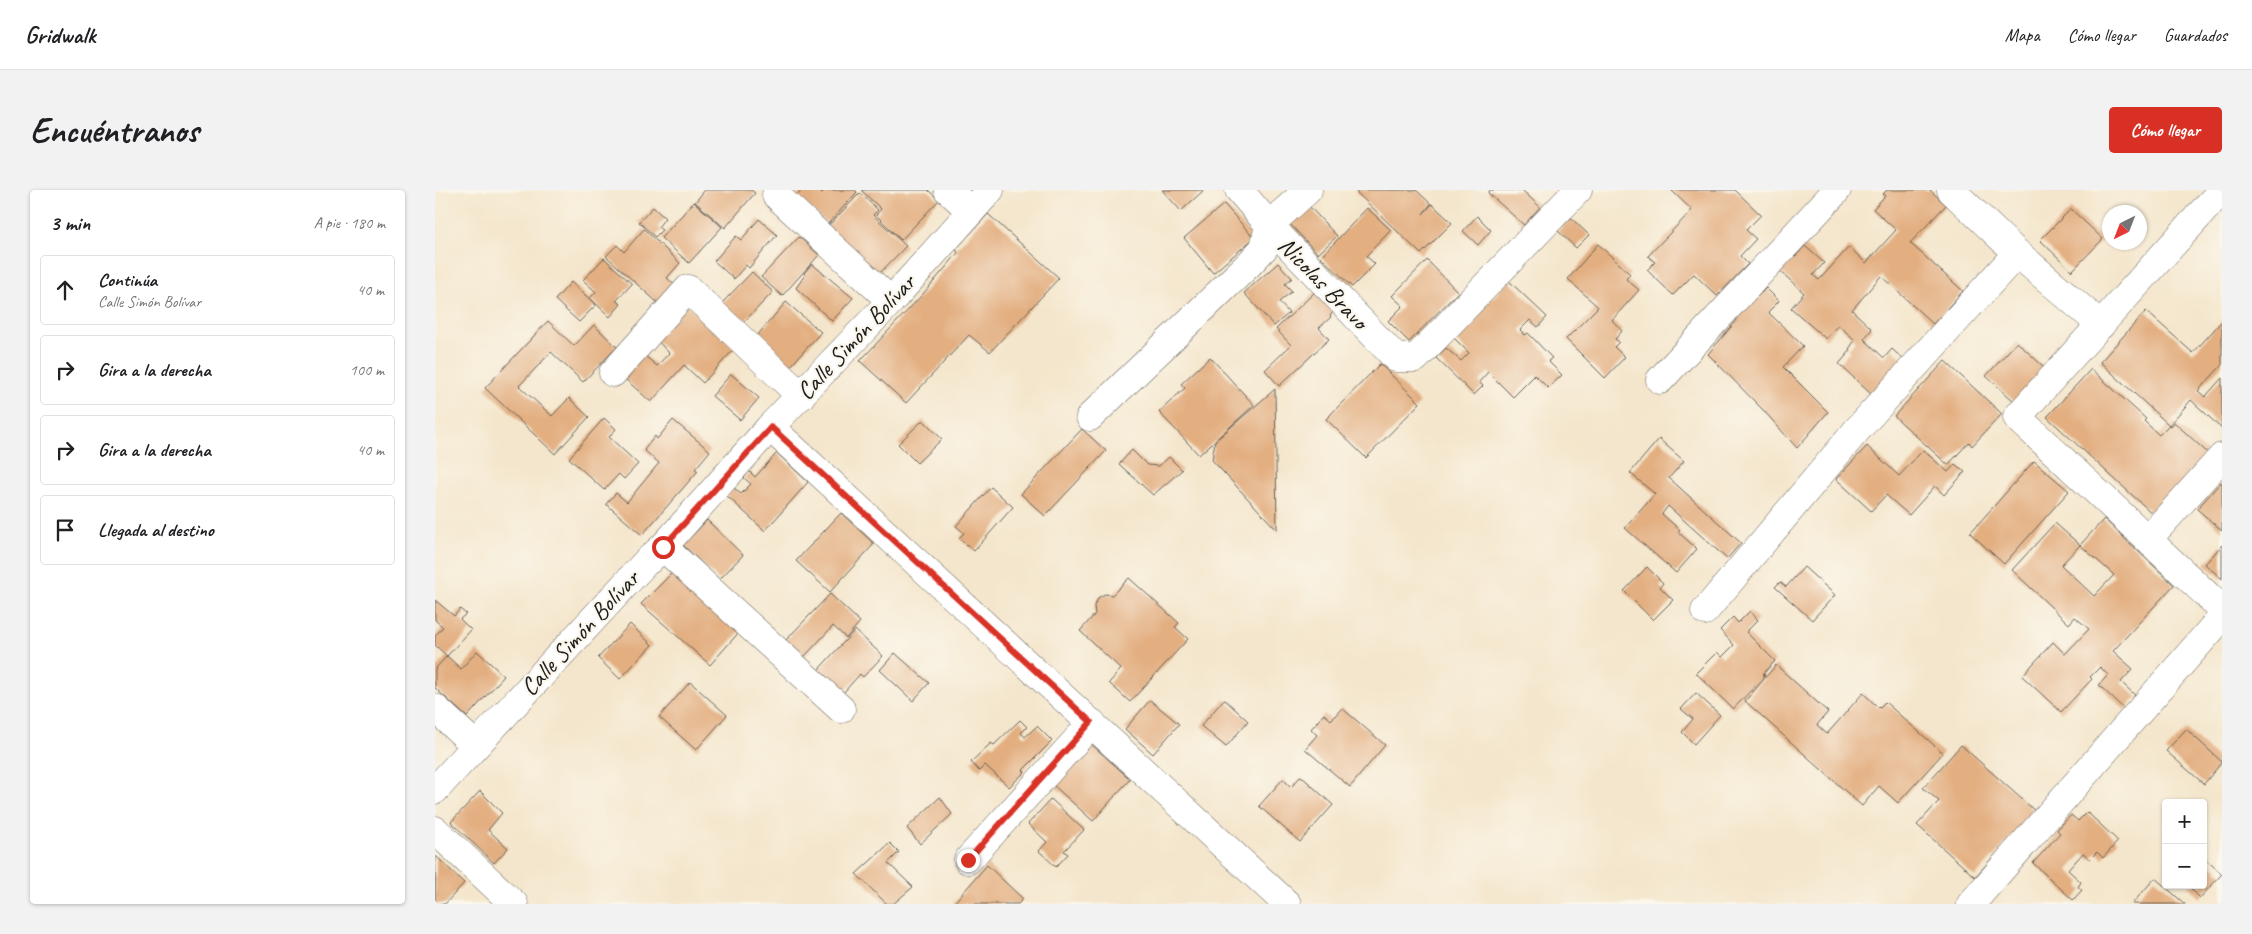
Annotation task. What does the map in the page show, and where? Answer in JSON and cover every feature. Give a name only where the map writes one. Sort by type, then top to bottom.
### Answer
[{"type":"street","points":[[948,190],[971,211]]},
{"type":"street","name":"Calle Simón Bolívar","points":[[435,790],[646,562],[663,547],[771,427],[891,301],[990,190]]},
{"type":"street","name":"Nicolas Bravo","points":[[1239,190],[1269,226],[1396,358],[1416,358],[1578,190]]},
{"type":"street","points":[[1090,417],[1264,248],[1269,226],[1308,190]]},
{"type":"street","points":[[1660,380],[1837,190]]},
{"type":"street","points":[[1951,190],[2017,253],[2101,326]]},
{"type":"street","points":[[2221,190],[2101,326],[2017,417],[2222,610]]},
{"type":"street","points":[[776,195],[891,301]]},
{"type":"street","points":[[1705,611],[1857,430],[2017,253]]},
{"type":"street","points":[[613,373],[688,289],[801,396]]},
{"type":"street","points":[[771,427],[1287,904]]},
{"type":"street","points":[[2148,539],[2222,457]]},
{"type":"street","points":[[663,547],[841,710]]},
{"type":"street","points":[[1971,904],[2222,617]]},
{"type":"street","points":[[435,708],[475,746]]},
{"type":"street","points":[[968,860],[1091,722]]},
{"type":"street","points":[[435,830],[514,904]]},
{"type":"building","points":[[705,190],[751,190],[755,193],[725,228],[695,202]]},
{"type":"building","points":[[802,190],[819,190],[822,193],[825,190],[855,190],[857,192],[828,224],[797,196]]},
{"type":"building","points":[[861,190],[928,190],[939,200],[901,240],[876,215],[881,209]]},
{"type":"building","points":[[1162,190],[1204,190],[1181,211]]},
{"type":"building","points":[[1354,190],[1416,190],[1431,204],[1423,214],[1432,204],[1452,223],[1421,254]]},
{"type":"building","points":[[1490,190],[1522,190],[1540,207],[1524,225],[1488,193]]},
{"type":"building","points":[[1671,190],[1735,190],[1761,215],[1746,230],[1756,239],[1740,256],[1748,264],[1717,296],[1694,274],[1673,295],[1647,270],[1655,262],[1648,256],[1692,210]]},
{"type":"building","points":[[1887,190],[1930,190],[1946,205],[1910,243],[1963,291],[1933,324],[1881,276],[1852,310],[1872,329],[1864,339],[1884,358],[1892,349],[1904,360],[1873,396],[1839,364],[1850,351],[1849,349],[1855,340],[1838,325],[1826,339],[1791,308],[1804,293],[1779,270],[1793,255],[1795,257],[1805,246],[1824,263],[1813,275],[1819,280],[1849,247],[1866,263],[1896,230],[1873,209],[1885,196],[1883,194]]},
{"type":"building","points":[[860,193],[878,210],[873,215],[906,246],[878,275],[827,227]]},
{"type":"building","points":[[694,202],[722,227],[689,263],[661,238]]},
{"type":"building","points":[[1224,204],[1254,238],[1213,273],[1184,238]]},
{"type":"building","points":[[1308,205],[1337,236],[1318,254],[1289,223]]},
{"type":"building","points":[[653,207],[665,218],[658,227],[662,230],[655,237],[639,222]]},
{"type":"building","points":[[1367,208],[1391,230],[1366,256],[1375,264],[1352,287],[1321,257]]},
{"type":"building","points":[[2071,209],[2102,238],[2072,271],[2040,240]]},
{"type":"building","points":[[988,214],[1059,278],[990,352],[969,335],[906,403],[860,361],[923,294],[958,253],[956,249]]},
{"type":"building","points":[[1477,216],[1491,230],[1478,245],[1463,231]]},
{"type":"building","points":[[1571,218],[1589,235],[1576,248],[1558,231]]},
{"type":"building","points":[[759,219],[777,235],[749,268],[746,265],[734,279],[714,261],[736,236],[741,240]]},
{"type":"building","points":[[644,229],[680,263],[667,278],[675,285],[659,304],[606,256],[617,245],[624,252]]},
{"type":"building","points":[[799,237],[819,255],[782,296],[761,277]]},
{"type":"building","points":[[1598,244],[1630,274],[1626,279],[1639,290],[1612,320],[1622,331],[1615,339],[1619,342],[1614,347],[1625,357],[1605,378],[1566,339],[1598,307],[1568,279]]},
{"type":"building","points":[[604,258],[632,284],[616,301],[621,304],[610,317],[590,298],[596,292],[583,280]]},
{"type":"building","points":[[1427,260],[1458,292],[1409,342],[1388,321],[1403,306],[1392,296]]},
{"type":"building","points":[[1278,263],[1292,278],[1285,284],[1292,291],[1279,302],[1289,313],[1274,326],[1244,293]]},
{"type":"building","points":[[812,264],[853,298],[832,321],[796,288],[805,275],[804,273]]},
{"type":"building","points":[[752,272],[773,292],[741,325],[720,305]]},
{"type":"building","points":[[1509,281],[1547,317],[1538,327],[1530,320],[1520,330],[1525,335],[1528,333],[1552,358],[1548,361],[1562,375],[1548,388],[1535,375],[1513,397],[1488,372],[1479,382],[1483,386],[1474,395],[1436,358],[1446,348],[1461,361],[1469,353],[1454,338]]},
{"type":"building","points":[[571,282],[596,305],[579,322],[555,300]]},
{"type":"building","points":[[1766,288],[1779,301],[1768,312],[1803,346],[1783,367],[1828,412],[1797,448],[1708,354],[1737,320],[1735,316],[1753,297],[1755,299]]},
{"type":"building","points":[[1317,290],[1333,312],[1331,317],[1319,328],[1329,339],[1279,386],[1265,370],[1291,345],[1276,329]]},
{"type":"building","points":[[786,302],[821,332],[789,368],[755,338]]},
{"type":"building","points":[[688,305],[735,348],[703,383],[684,365],[651,402],[623,377],[643,354],[657,366],[669,353],[656,339]]},
{"type":"building","points":[[2146,311],[2193,353],[2222,321],[2222,365],[2198,391],[2205,397],[2222,378],[2222,429],[2191,400],[2169,425],[2100,362]]},
{"type":"building","points":[[548,321],[574,346],[594,325],[617,347],[583,382],[551,352],[519,386],[552,416],[569,398],[589,417],[555,454],[485,388]]},
{"type":"building","points":[[2017,342],[2045,368],[2015,402],[1986,376]]},
{"type":"building","points":[[1210,357],[1254,405],[1199,455],[1159,412],[1185,388],[1181,384]]},
{"type":"building","points":[[1945,361],[2002,414],[1972,446],[1969,442],[1948,465],[1894,416]]},
{"type":"building","points":[[1380,364],[1420,403],[1366,458],[1326,419]]},
{"type":"building","points":[[2091,369],[2146,419],[2144,421],[2159,435],[2174,422],[2211,456],[2155,516],[2047,417]]},
{"type":"building","points":[[731,374],[759,398],[740,420],[712,396]]},
{"type":"building","points":[[1275,389],[1277,530],[1212,460],[1215,441]]},
{"type":"building","points":[[604,418],[616,429],[609,437],[638,464],[624,479],[619,474],[604,490],[569,458]]},
{"type":"building","points":[[673,420],[710,451],[695,469],[698,471],[642,535],[606,504],[616,493],[627,502],[659,463],[644,450],[655,436],[657,439]]},
{"type":"building","points":[[923,420],[942,439],[917,463],[898,444]]},
{"type":"building","points":[[1082,429],[1106,451],[1045,516],[1021,494]]},
{"type":"building","points":[[1659,439],[1684,461],[1669,478],[1741,543],[1727,559],[1668,506],[1662,514],[1697,549],[1676,573],[1625,528],[1655,494],[1630,473]]},
{"type":"building","points":[[1867,446],[1899,476],[1923,450],[1948,472],[1955,464],[1965,472],[1944,495],[1935,486],[1909,515],[1886,495],[1871,511],[1836,479]]},
{"type":"building","points":[[1132,450],[1147,465],[1159,466],[1169,457],[1182,470],[1153,495],[1119,464]]},
{"type":"building","points":[[777,453],[808,482],[765,531],[727,496],[734,488],[741,494],[751,484],[744,478],[749,471],[755,477]]},
{"type":"building","points":[[2034,461],[2069,491],[2004,564],[1970,533]]},
{"type":"building","points":[[2221,482],[2222,484],[2222,531],[2197,509]]},
{"type":"building","points":[[991,487],[1013,507],[974,551],[959,538],[964,533],[956,526]]},
{"type":"building","points":[[841,513],[874,544],[830,592],[796,561]]},
{"type":"building","points":[[2104,519],[2174,585],[2113,651],[2133,669],[2121,682],[2137,697],[2125,710],[2099,685],[2108,675],[2100,667],[2090,677],[2092,679],[2061,712],[2022,676],[2053,642],[2065,654],[2089,629],[2075,617],[2069,624],[2012,570],[2055,523],[2080,545]],"holes":[[[2080,545],[2114,575],[2094,596],[2061,565]]]},
{"type":"building","points":[[707,520],[743,555],[719,580],[683,545]]},
{"type":"building","points":[[2222,545],[2222,579],[2205,564]]},
{"type":"building","points":[[1647,567],[1663,583],[1660,587],[1673,600],[1653,620],[1624,591]]},
{"type":"building","points":[[1804,567],[1835,595],[1812,620],[1775,587],[1780,582],[1786,587]]},
{"type":"building","points":[[676,569],[741,630],[710,665],[641,604]]},
{"type":"building","points":[[1129,578],[1179,623],[1175,627],[1188,639],[1130,702],[1109,683],[1121,669],[1080,631],[1095,614],[1094,606],[1099,597],[1105,594],[1112,595]]},
{"type":"building","points":[[830,594],[860,622],[846,638],[833,626],[804,657],[786,640]]},
{"type":"building","points":[[435,600],[454,616],[460,609],[466,614],[460,619],[471,630],[447,656],[435,645],[435,636],[443,627],[435,620]]},
{"type":"building","points":[[1750,611],[1758,620],[1746,632],[1775,661],[1763,674],[1765,676],[1733,709],[1696,673],[1717,652],[1722,657],[1734,645],[1720,630],[1733,617],[1738,623]]},
{"type":"building","points":[[630,624],[652,645],[620,679],[598,658]]},
{"type":"building","points":[[855,630],[883,656],[863,677],[860,674],[843,693],[818,670]]},
{"type":"building","points":[[477,651],[504,676],[467,717],[435,688],[435,669],[447,656],[461,669]]},
{"type":"building","points":[[895,653],[929,683],[913,701],[880,670]]},
{"type":"building","points":[[1776,665],[1828,712],[1817,725],[1827,734],[1863,693],[1879,708],[1885,702],[1943,753],[1898,803],[1879,786],[1862,806],[1745,701]]},
{"type":"building","points":[[690,682],[727,715],[696,750],[659,717]]},
{"type":"building","points":[[1696,693],[1720,715],[1694,744],[1682,732],[1693,719],[1681,709]]},
{"type":"building","points":[[1224,699],[1248,721],[1226,747],[1201,726]]},
{"type":"building","points":[[1150,700],[1179,724],[1153,754],[1125,729]]},
{"type":"building","points":[[1342,708],[1385,745],[1350,787],[1305,749],[1317,735],[1311,729],[1324,714],[1331,720]]},
{"type":"building","points":[[1020,720],[1027,727],[1021,733],[1025,737],[1037,726],[1052,741],[1009,787],[985,765],[979,771],[971,762],[991,743],[994,745]]},
{"type":"building","points":[[2186,729],[2222,762],[2204,784],[2166,751]]},
{"type":"building","points":[[1090,743],[1130,779],[1093,821],[1051,783]]},
{"type":"building","points":[[1961,745],[2035,811],[1975,877],[1917,825],[1939,801],[1923,788]]},
{"type":"building","points":[[1301,776],[1333,805],[1300,842],[1259,806],[1283,779],[1291,787]]},
{"type":"building","points":[[480,791],[502,813],[488,830],[508,848],[494,863],[451,822]]},
{"type":"building","points":[[940,797],[952,814],[920,844],[907,828]]},
{"type":"building","points":[[1051,799],[1084,830],[1064,851],[1068,854],[1056,867],[1039,851],[1047,842],[1028,824]]},
{"type":"building","points":[[2087,812],[2118,841],[2103,858],[2097,852],[2090,859],[2083,853],[2068,870],[2081,882],[2078,887],[2082,890],[2073,900],[2033,863],[2060,833],[2057,830],[2071,815],[2078,821]]},
{"type":"building","points":[[890,843],[899,852],[888,863],[913,887],[893,904],[887,904],[856,874]]},
{"type":"building","points":[[436,856],[464,883],[445,904],[435,904]]},
{"type":"building","points":[[2207,861],[2222,874],[2200,898],[2191,889],[2207,889]]},
{"type":"building","points":[[987,865],[1023,899],[1018,904],[953,904]]},
{"type":"building","points":[[2155,878],[2162,884],[2162,889],[2168,889],[2185,904],[2132,904]]},
{"type":"route","points":[[663,547],[771,427],[1091,722],[968,860]]}]
